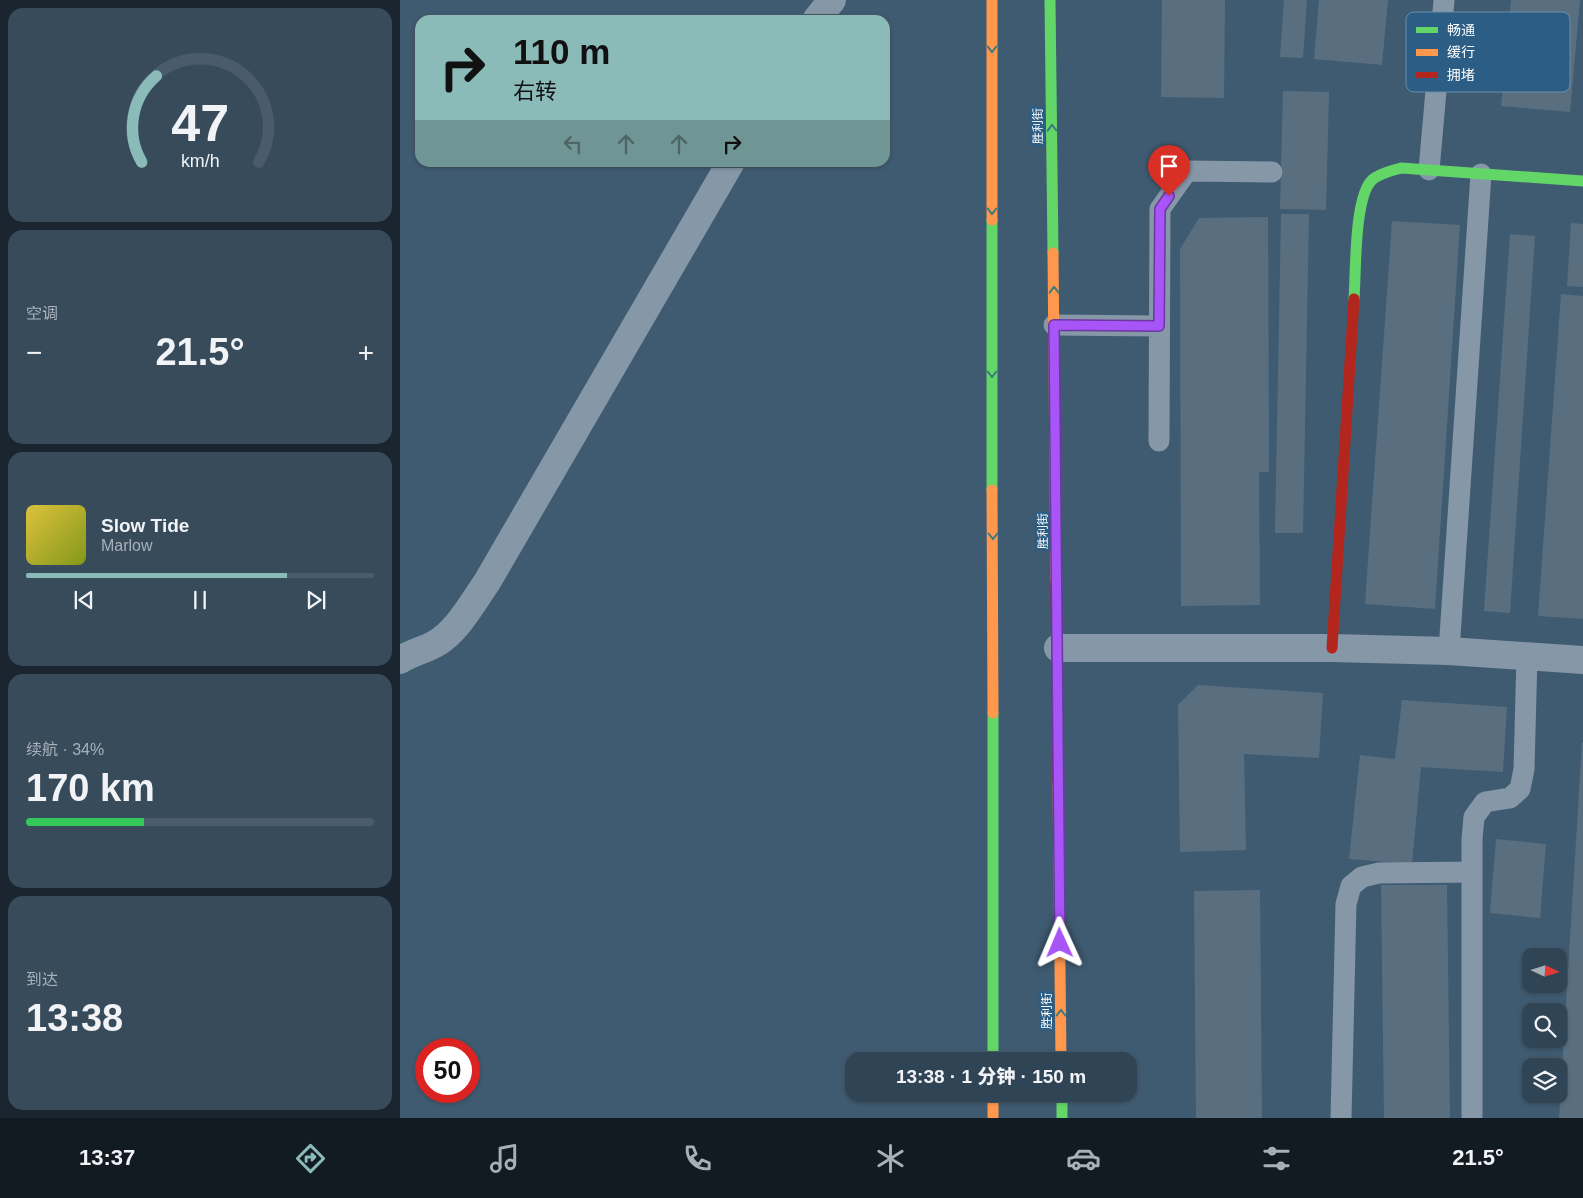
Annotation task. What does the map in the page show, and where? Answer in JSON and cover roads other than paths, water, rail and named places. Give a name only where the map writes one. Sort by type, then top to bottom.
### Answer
[{"type":"main road","points":[[992,0],[993,1052]]},
{"type":"main road","name":"胜利街","points":[[1050,0],[1061,1052]]},
{"type":"main road","points":[[1332,648],[1360,207],[1365,188],[1378,176],[1401,168],[1583,181]]},
{"type":"main road","points":[[993,1102],[993,1118]]},
{"type":"main road","points":[[1062,1102],[1062,1118]]},
{"type":"street","points":[[820,15],[832,0]]},
{"type":"street","points":[[400,660],[436,643],[461,621],[487,582],[728,167]]},
{"type":"street","points":[[1058,648],[1332,648],[1449,651],[1583,660]]},
{"type":"lane","points":[[1429,170],[1436,92]]},
{"type":"lane","points":[[1159,441],[1160,209],[1187,171],[1272,172]]},
{"type":"lane","points":[[1449,651],[1480,174]]},
{"type":"lane","points":[[1054,325],[1159,326]]},
{"type":"lane","points":[[1472,1118],[1472,839],[1474,817],[1485,802],[1510,798],[1520,788],[1524,769],[1528,656]]},
{"type":"lane","points":[[1341,1118],[1346,904],[1351,886],[1362,877],[1379,873],[1472,872]]}]
